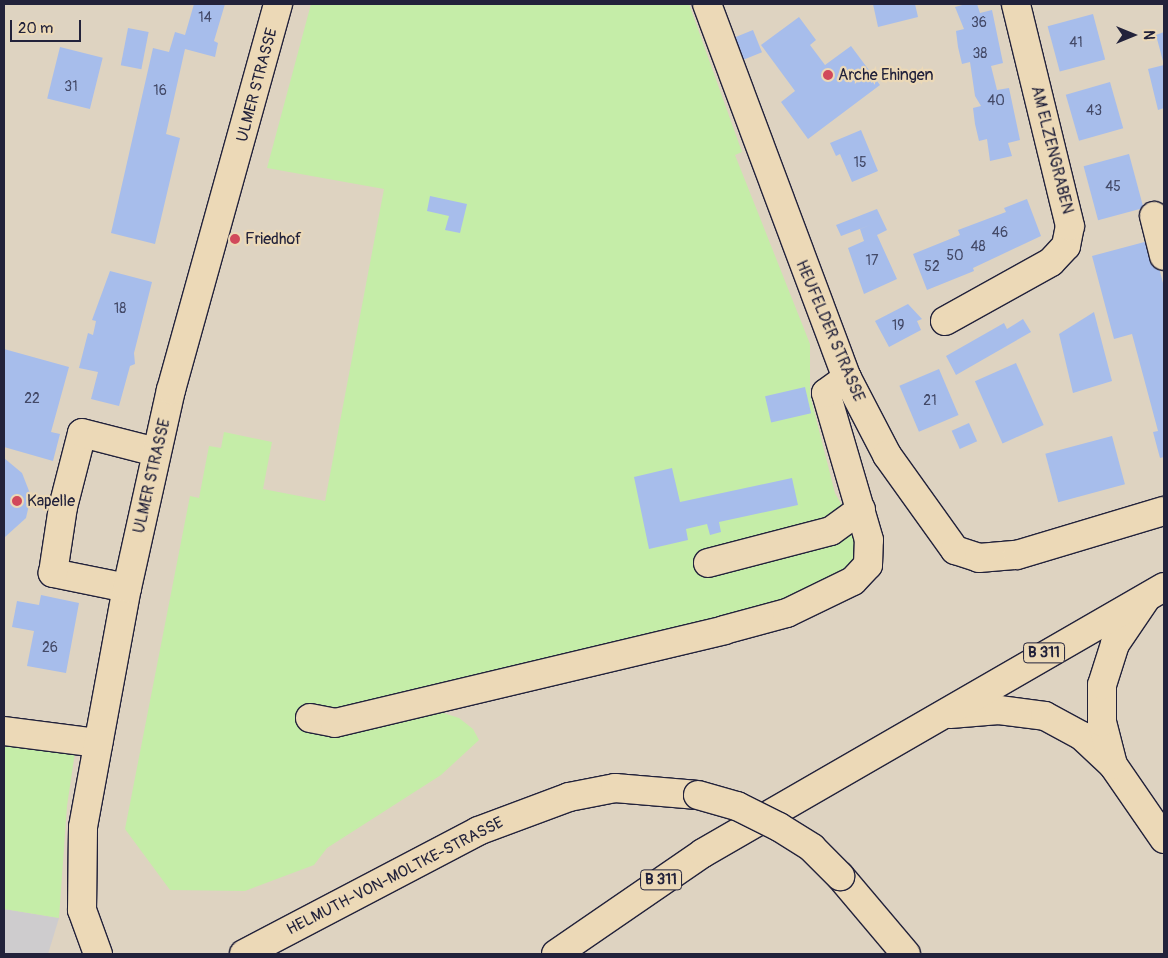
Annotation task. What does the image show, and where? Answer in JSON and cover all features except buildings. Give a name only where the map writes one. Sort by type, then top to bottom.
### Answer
[{"type":"street","name":"ULMER STRASSE","points":[[98,954],[82,910],[80,886],[83,826],[127,588],[156,452],[278,4]]},
{"type":"street","name":"HEUFELDER STRASSE","points":[[707,4],[847,378],[888,455],[955,550],[979,558],[1017,555],[1164,511]]},
{"type":"street","name":"AM ELZENGRABEN","points":[[945,321],[1051,262],[1066,246],[1070,226],[1016,4]]},
{"type":"street","points":[[1154,216],[1164,256]]},
{"type":"street","points":[[310,718],[335,723],[787,612],[853,581],[868,565],[869,540],[826,393],[847,378]]},
{"type":"street","points":[[127,588],[52,573],[63,507],[82,432],[156,452]]},
{"type":"street","points":[[708,563],[831,531],[861,510]]},
{"type":"street","points":[[1113,765],[1102,722],[1102,686],[1115,644],[1156,592]]},
{"type":"street","name":"B 311","points":[[556,954],[703,853],[1156,592]]},
{"type":"street","points":[[943,714],[999,710],[1045,716],[1082,736],[1113,765],[1164,839]]},
{"type":"street","points":[[4,732],[98,743]]},
{"type":"street","name":"HELMUTH-VON-MOLTKE-STRASSE","points":[[244,954],[478,831],[560,800],[615,788],[698,795],[738,806],[779,827],[812,848],[840,876],[906,954]]},
{"type":"shaded area","points":[[4,909],[59,918],[48,954],[4,954]]},
{"type":"green space","points":[[311,4],[689,4],[742,152],[735,155],[810,344],[810,395],[835,493],[864,545],[861,558],[842,578],[775,603],[434,710],[459,718],[473,729],[479,740],[441,775],[327,848],[314,865],[245,891],[170,890],[125,829],[190,496],[199,498],[209,446],[221,448],[224,432],[272,442],[263,489],[325,501],[384,189],[267,168]]},
{"type":"green space","points":[[4,731],[77,739],[67,806],[59,918],[4,909]]},
{"type":"place","name":"Arche Ehingen","points":[[828,75]]},
{"type":"place","name":"Friedhof","points":[[235,239]]},
{"type":"place","name":"Kapelle","points":[[17,501]]}]
